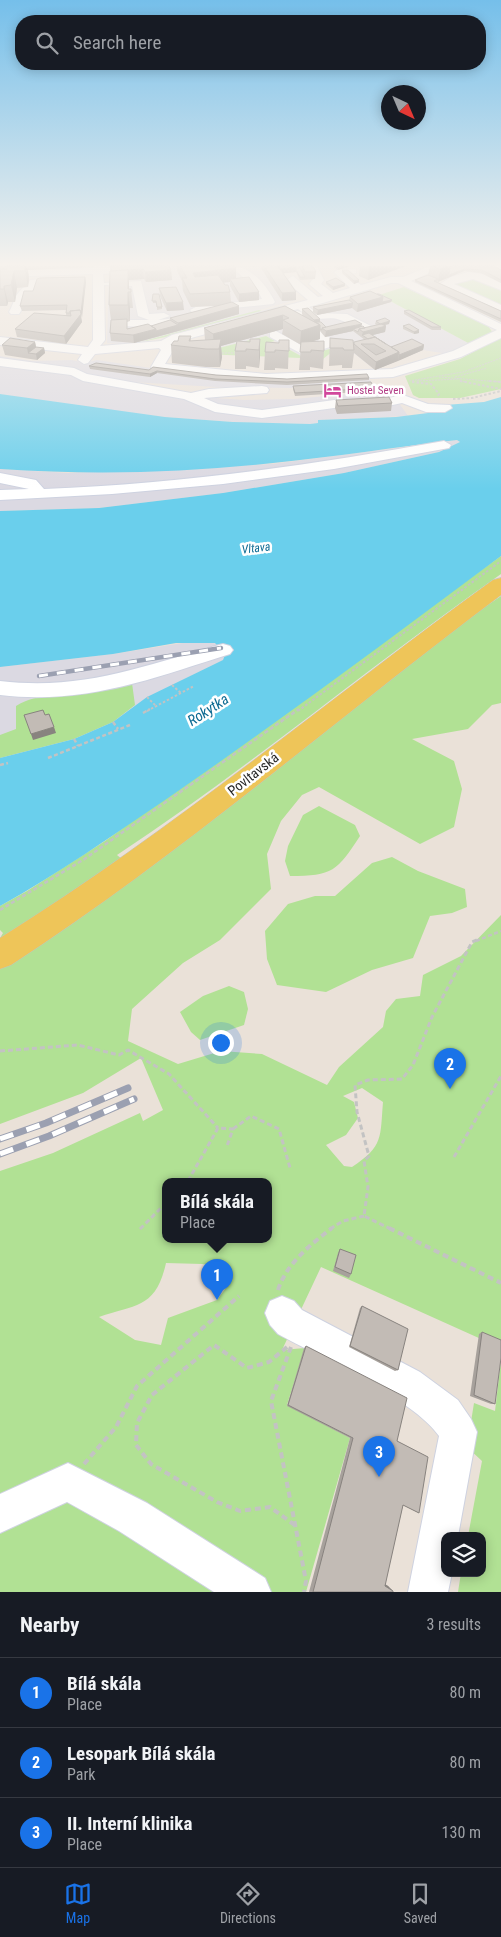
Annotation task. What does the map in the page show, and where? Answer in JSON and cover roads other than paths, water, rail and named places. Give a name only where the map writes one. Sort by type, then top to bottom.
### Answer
[{"type":"main road","name":"Povltavská","points":[[0,955],[80,904],[140,862],[429,638],[501,585]]},
{"type":"street","points":[[75,351],[85,340]]},
{"type":"street","points":[[74,372],[93,353],[96,340]]},
{"type":"street","points":[[20,362],[187,340]]},
{"type":"street","points":[[285,340],[304,351],[326,344],[325,340]]},
{"type":"street","points":[[0,362],[74,372],[83,377],[190,397],[215,408],[262,414],[334,404],[388,402],[414,368],[413,361],[427,356],[442,359],[484,340]]},
{"type":"street","points":[[0,341],[93,353]]},
{"type":"street","points":[[162,345],[168,349],[168,352],[157,367],[266,378],[368,369],[402,384],[422,407],[445,408]]},
{"type":"street","points":[[190,397],[209,393],[368,382],[371,380],[368,369]]},
{"type":"street","points":[[262,414],[269,420],[311,419],[330,415]]},
{"type":"street","points":[[4,492],[45,494],[221,480],[341,464],[444,445]]},
{"type":"street","points":[[0,478],[31,483],[45,494]]},
{"type":"street","points":[[0,688],[27,693],[104,686],[223,650]]},
{"type":"street","points":[[282,1313],[290,1322],[407,1385],[444,1413],[458,1432],[428,1592]]},
{"type":"street","points":[[0,1514],[68,1482],[133,1517],[251,1592]]},
{"type":"water","points":[[0,394],[165,417],[233,422],[310,424],[318,423],[318,420],[396,417],[444,411],[445,405],[484,402],[501,397],[501,556],[210,769],[85,854],[0,906],[0,758],[74,739],[113,722],[147,697],[223,660],[225,655],[215,643],[176,643],[113,654],[0,667],[0,511],[99,508],[223,493],[344,473],[439,452],[460,442],[457,440],[296,461],[171,471],[68,472],[0,469]]},
{"type":"railway","points":[[39,676],[221,648]]},
{"type":"railway","points":[[0,1139],[46,1123],[128,1088]]},
{"type":"railway","points":[[0,1154],[49,1136],[134,1099]]},
{"type":"place","name":"Hostel Seven","points":[[333,390]]},
{"type":"place","name":"Lesopark Bílá skála","points":[[450,1089]]},
{"type":"place","name":"Bílá skála","points":[[217,1300]]},
{"type":"place","name":"II. Interní klinika","points":[[379,1477]]},
{"type":"water label","name":"Vltava","points":[[256,548]]},
{"type":"water label","name":"Rokytka","points":[[208,710]]}]
